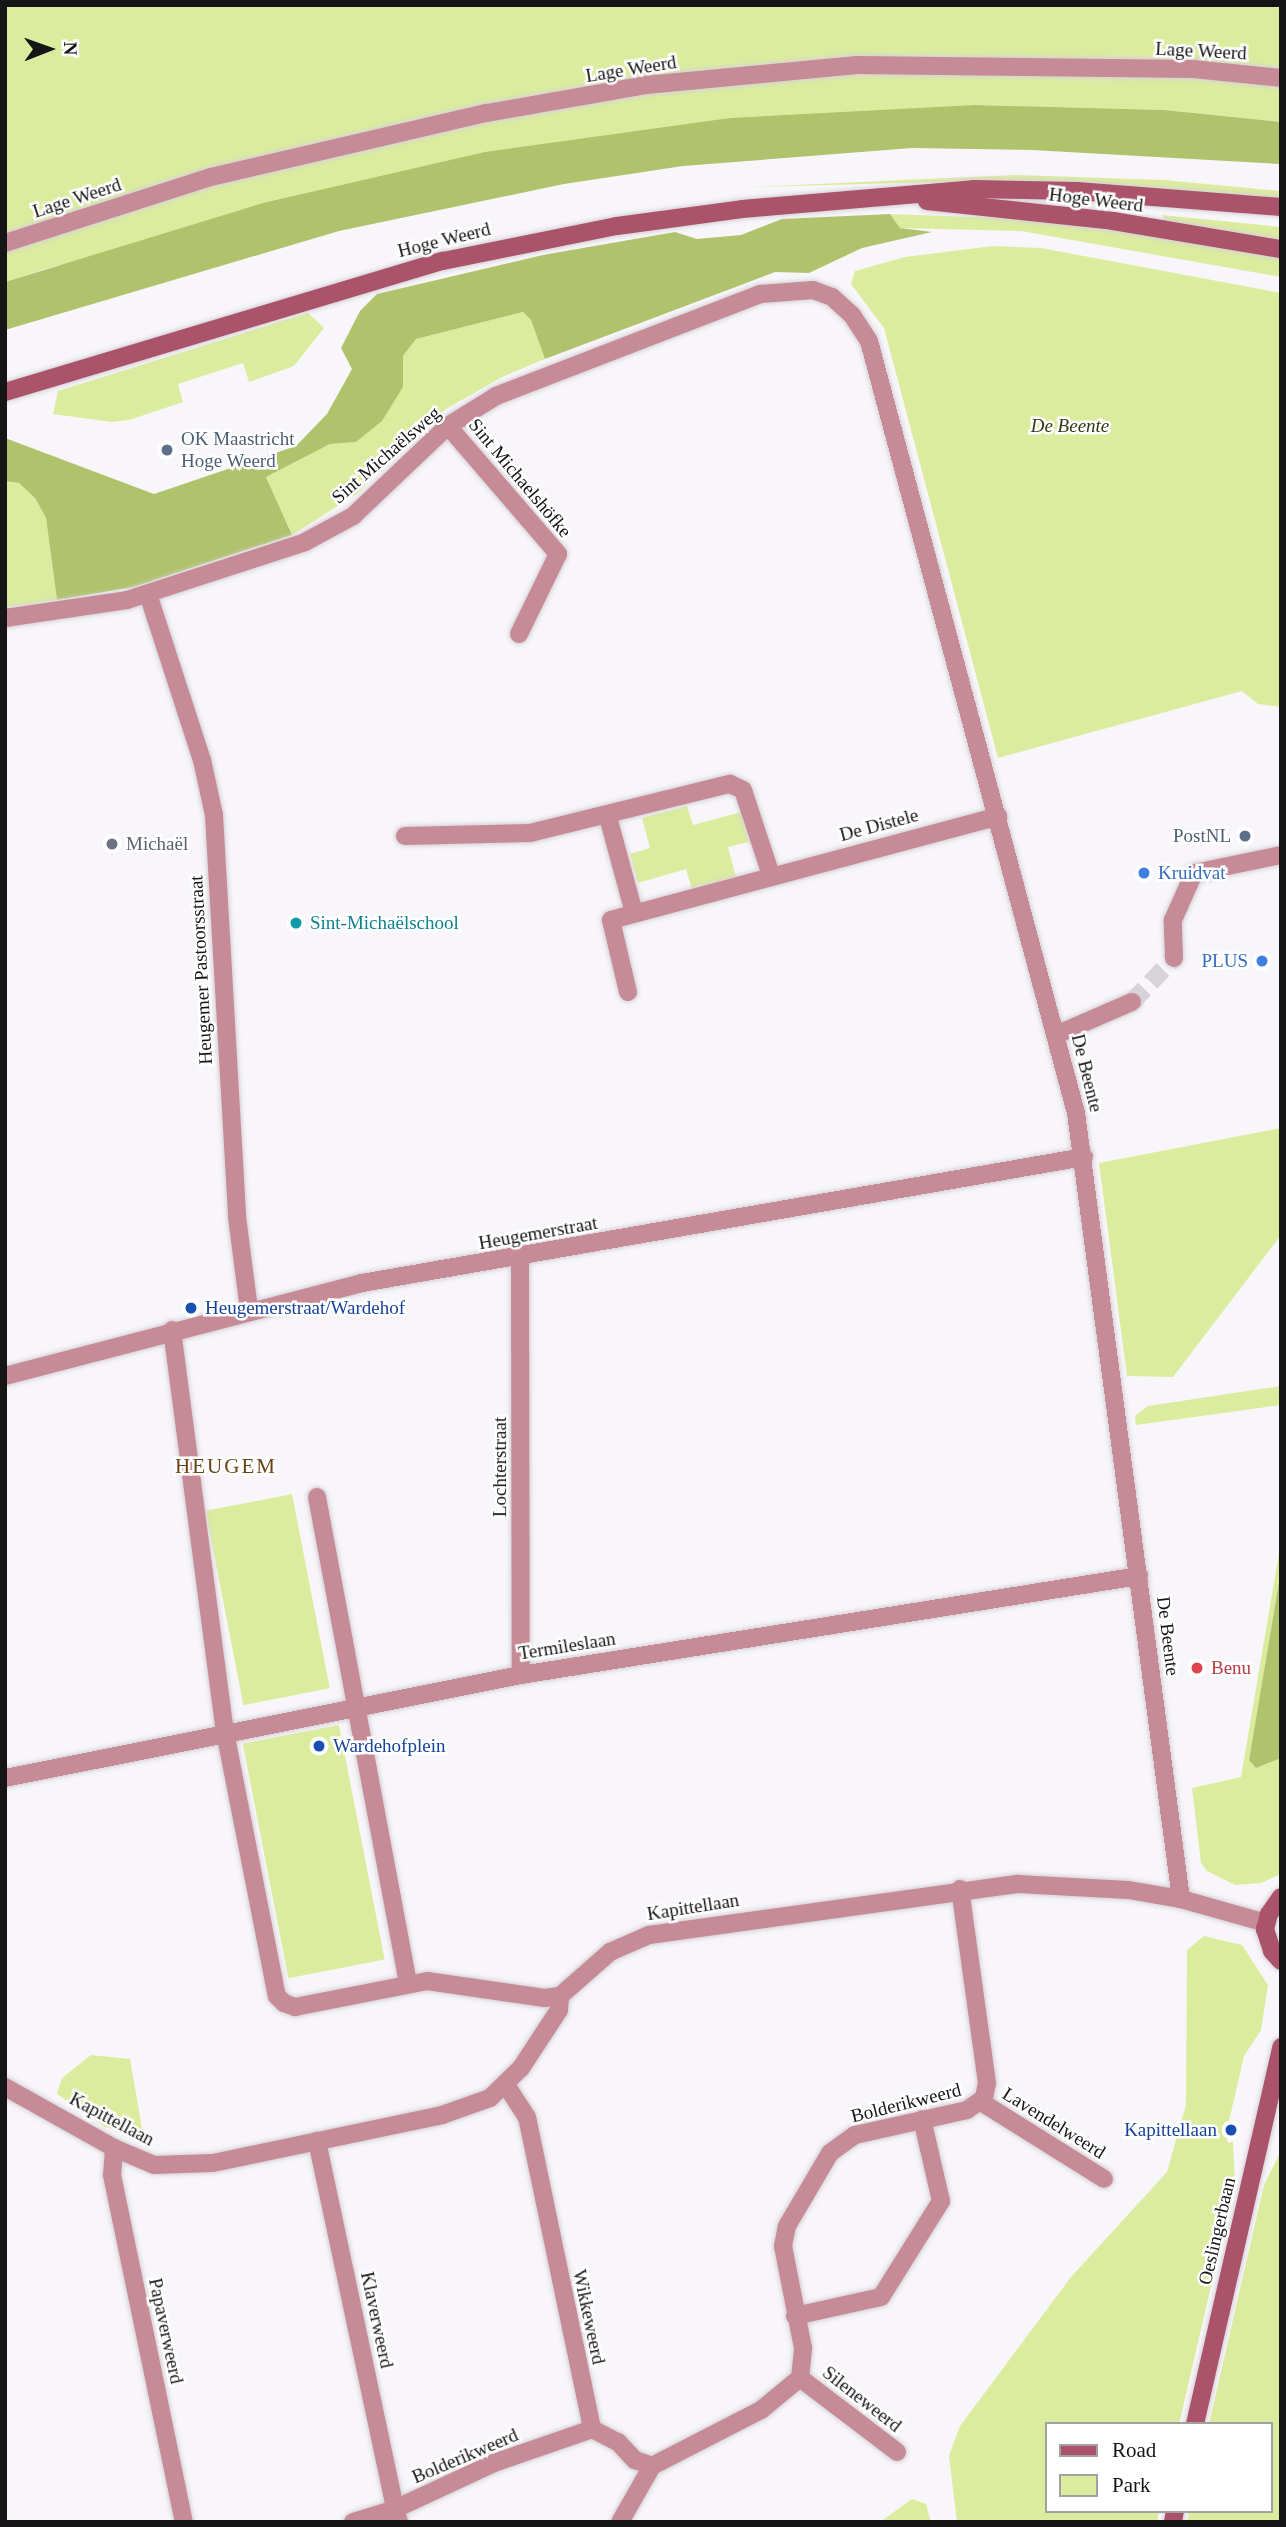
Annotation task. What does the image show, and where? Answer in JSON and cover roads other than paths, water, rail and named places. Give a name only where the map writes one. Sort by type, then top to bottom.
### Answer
[{"type":"main road","name":"Hoge Weerd","points":[[5,392],[328,293],[506,246],[706,213],[906,198],[973,189],[1028,189],[1281,207]]},
{"type":"main road","name":"Hoge Weerd","points":[[906,198],[1113,221],[1281,250]]},
{"type":"main road","points":[[1281,1897],[1266,1923],[1269,1944],[1281,1961]]},
{"type":"main road","name":"Oeslingerbaan","points":[[1195,2422],[1281,2047]]},
{"type":"street","name":"Lage Weerd","points":[[5,243],[211,177],[487,113],[646,85],[857,65],[1193,69],[1281,78]]},
{"type":"street","name":"Sint Michaëlsweg","points":[[5,618],[148,594],[305,542],[353,516],[448,426],[520,385],[761,294],[802,288],[824,293]]},
{"type":"street","name":"De Beente","points":[[824,293],[852,315],[869,341],[1056,1035],[1084,1157],[1181,1899]]},
{"type":"street","name":"Sint Michaelshöfke","points":[[448,426],[558,554],[519,634]]},
{"type":"street","name":"Heugemer Pastoorsstraat","points":[[148,594],[194,734],[214,815],[237,1217],[249,1310]]},
{"type":"street","points":[[405,836],[530,833],[608,817],[730,784],[743,790],[771,875]]},
{"type":"street","name":"De Distele","points":[[628,992],[611,920],[998,816]]},
{"type":"street","points":[[608,817],[634,913]]},
{"type":"street","points":[[1174,958],[1173,919],[1194,873],[1281,855]]},
{"type":"street","points":[[1056,1035],[1132,1002]]},
{"type":"street","name":"Heugemerstraat","points":[[5,1376],[172,1330],[362,1283],[520,1258],[1084,1157]]},
{"type":"street","name":"Lochterstraat","points":[[520,1258],[521,1675]]},
{"type":"street","points":[[172,1330],[225,1732],[277,1996],[295,2007],[408,1983],[443,1982],[530,1997],[561,1996]]},
{"type":"street","points":[[317,1497],[408,1983]]},
{"type":"street","name":"Termileslaan","points":[[5,1778],[356,1705],[521,1675],[1139,1576]]},
{"type":"street","name":"Kapittellaan","points":[[5,2087],[114,2148],[154,2165],[180,2166],[317,2141],[464,2108],[490,2098],[506,2085],[559,2010],[561,1996],[610,1952],[649,1934],[960,1889],[1052,1884],[1181,1899],[1266,1923]]},
{"type":"street","name":"Bolderikweerd","points":[[800,2378],[803,2348],[785,2269],[787,2226],[830,2153],[855,2135],[967,2110],[981,2102],[986,2083],[960,1889]]},
{"type":"street","name":"Wikkeweerd","points":[[506,2085],[527,2117],[592,2429]]},
{"type":"street","name":"Lavendelweerd","points":[[981,2102],[1104,2179]]},
{"type":"street","points":[[795,2316],[881,2297],[941,2201],[922,2119]]},
{"type":"street","name":"Klaverweerd","points":[[317,2141],[397,2515]]},
{"type":"street","name":"Papaverweerd","points":[[114,2148],[112,2175],[184,2522]]},
{"type":"street","points":[[620,2522],[652,2466],[761,2410],[800,2378]]},
{"type":"street","name":"Sileneweerd","points":[[800,2378],[897,2452]]},
{"type":"street","points":[[592,2429],[618,2442],[635,2460],[652,2466]]},
{"type":"street","name":"Bolderikweerd","points":[[353,2522],[397,2515],[494,2463],[592,2429]]},
{"type":"tunnel","points":[[1132,1002],[1174,958]]},
{"type":"place","name":"OK Maastricht Hoge Weerd","points":[[167,450]]},
{"type":"place","name":"PostNL","points":[[1245,836]]},
{"type":"place","name":"Michaël","points":[[112,844]]},
{"type":"place","name":"Kruidvat","points":[[1144,873]]},
{"type":"place","name":"Sint-Michaëlschool","points":[[296,923]]},
{"type":"place","name":"PLUS","points":[[1262,961]]},
{"type":"place","name":"Heugemerstraat/Wardehof","points":[[191,1308]]},
{"type":"place","name":"Benu","points":[[1197,1668]]},
{"type":"place","name":"Wardehofplein","points":[[319,1746]]},
{"type":"place","name":"Kapittellaan","points":[[1231,2130]]},
{"type":"district","name":"HEUGEM","points":[[226,1466]]}]
